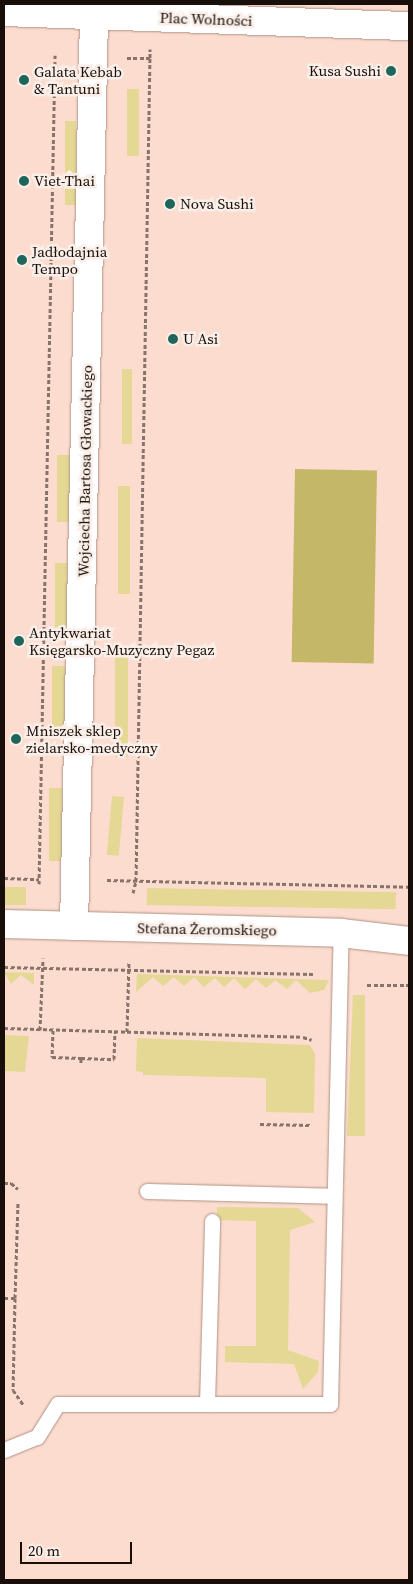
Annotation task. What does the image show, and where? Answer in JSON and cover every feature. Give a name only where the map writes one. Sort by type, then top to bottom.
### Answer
[{"type":"street","name":"Plac Wolności","points":[[4,12],[409,26]]},
{"type":"street","name":"Wojciecha Bartosa Głowackiego","points":[[74,926],[94,16]]},
{"type":"street","name":"Stefana Żeromskiego","points":[[4,924],[341,933],[409,941]]},
{"type":"lane","points":[[4,1450],[38,1437],[58,1404],[330,1404],[341,933]]},
{"type":"lane","points":[[147,1191],[334,1196]]},
{"type":"lane","points":[[207,1404],[212,1220]]},
{"type":"path","points":[[40,888],[38,879],[54,55]]},
{"type":"path","points":[[132,896],[136,881],[150,58]]},
{"type":"path","points":[[4,878],[46,879]]},
{"type":"path","points":[[100,880],[409,888]]},
{"type":"path","points":[[40,1030],[43,960]]},
{"type":"path","points":[[127,1032],[129,962]]},
{"type":"path","points":[[4,967],[315,974]]},
{"type":"path","points":[[361,984],[409,985]]},
{"type":"path","points":[[4,1028],[303,1037],[318,1046]]},
{"type":"path","points":[[53,1030],[52,1057],[114,1059],[115,1031]]},
{"type":"path","points":[[81,1063],[82,1058]]},
{"type":"path","points":[[260,1124],[313,1126]]},
{"type":"path","points":[[4,1183],[11,1183],[18,1189]]},
{"type":"path","points":[[18,1202],[14,1390],[40,1433]]},
{"type":"path","points":[[4,1298],[15,1298]]},
{"type":"shaded area","points":[[127,89],[139,89],[139,156],[127,156]]},
{"type":"shaded area","points":[[65,121],[76,121],[76,205],[65,205]]},
{"type":"shaded area","points":[[122,369],[132,369],[132,444],[122,444]]},
{"type":"shaded area","points":[[57,455],[70,455],[70,522],[57,522]]},
{"type":"shaded area","points":[[295,469],[377,470],[374,663],[292,662]]},
{"type":"shaded area","points":[[118,486],[130,486],[130,594],[118,594]]},
{"type":"shaded area","points":[[55,563],[67,563],[67,633],[55,633]]},
{"type":"shaded area","points":[[115,646],[128,646],[128,757],[115,757]]},
{"type":"shaded area","points":[[52,666],[65,666],[65,731],[52,731]]},
{"type":"shaded area","points":[[49,788],[62,788],[62,861],[49,861]]},
{"type":"shaded area","points":[[112,796],[124,797],[119,856],[107,855]]},
{"type":"shaded area","points":[[4,887],[26,887],[26,905],[4,905]]},
{"type":"shaded area","points":[[147,888],[396,892],[396,909],[147,905]]},
{"type":"shaded area","points":[[4,972],[34,973],[34,985],[21,975],[11,984]]},
{"type":"shaded area","points":[[137,974],[329,980],[324,990],[310,993],[296,980],[287,989],[275,980],[266,988],[256,979],[245,989],[234,978],[224,987],[215,978],[204,987],[194,977],[184,986],[174,977],[163,986],[153,977],[136,992]]},
{"type":"shaded area","points":[[353,995],[365,995],[365,1136],[347,1136]]},
{"type":"shaded area","points":[[4,1035],[29,1036],[25,1072],[4,1071]]},
{"type":"shaded area","points":[[137,1038],[310,1045],[315,1054],[314,1113],[266,1112],[266,1078],[143,1075],[143,1072],[136,1071]]},
{"type":"shaded area","points":[[217,1207],[298,1208],[315,1222],[290,1230],[288,1350],[319,1361],[318,1372],[303,1389],[294,1364],[225,1362],[225,1346],[256,1346],[256,1221],[217,1220]]},
{"type":"place","name":"Kusa Sushi","points":[[391,71]]},
{"type":"place","name":"Galata Kebab & Tantuni","points":[[24,80]]},
{"type":"place","name":"Viet-Thai","points":[[24,181]]},
{"type":"place","name":"Nova Sushi","points":[[170,204]]},
{"type":"place","name":"Jadłodajnia Tempo","points":[[22,260]]},
{"type":"place","name":"U Asi","points":[[173,339]]},
{"type":"place","name":"Antykwariat Księgarsko-Muzyczny Pegaz","points":[[19,641]]},
{"type":"place","name":"Mniszek sklep zielarsko-medyczny","points":[[16,739]]}]
